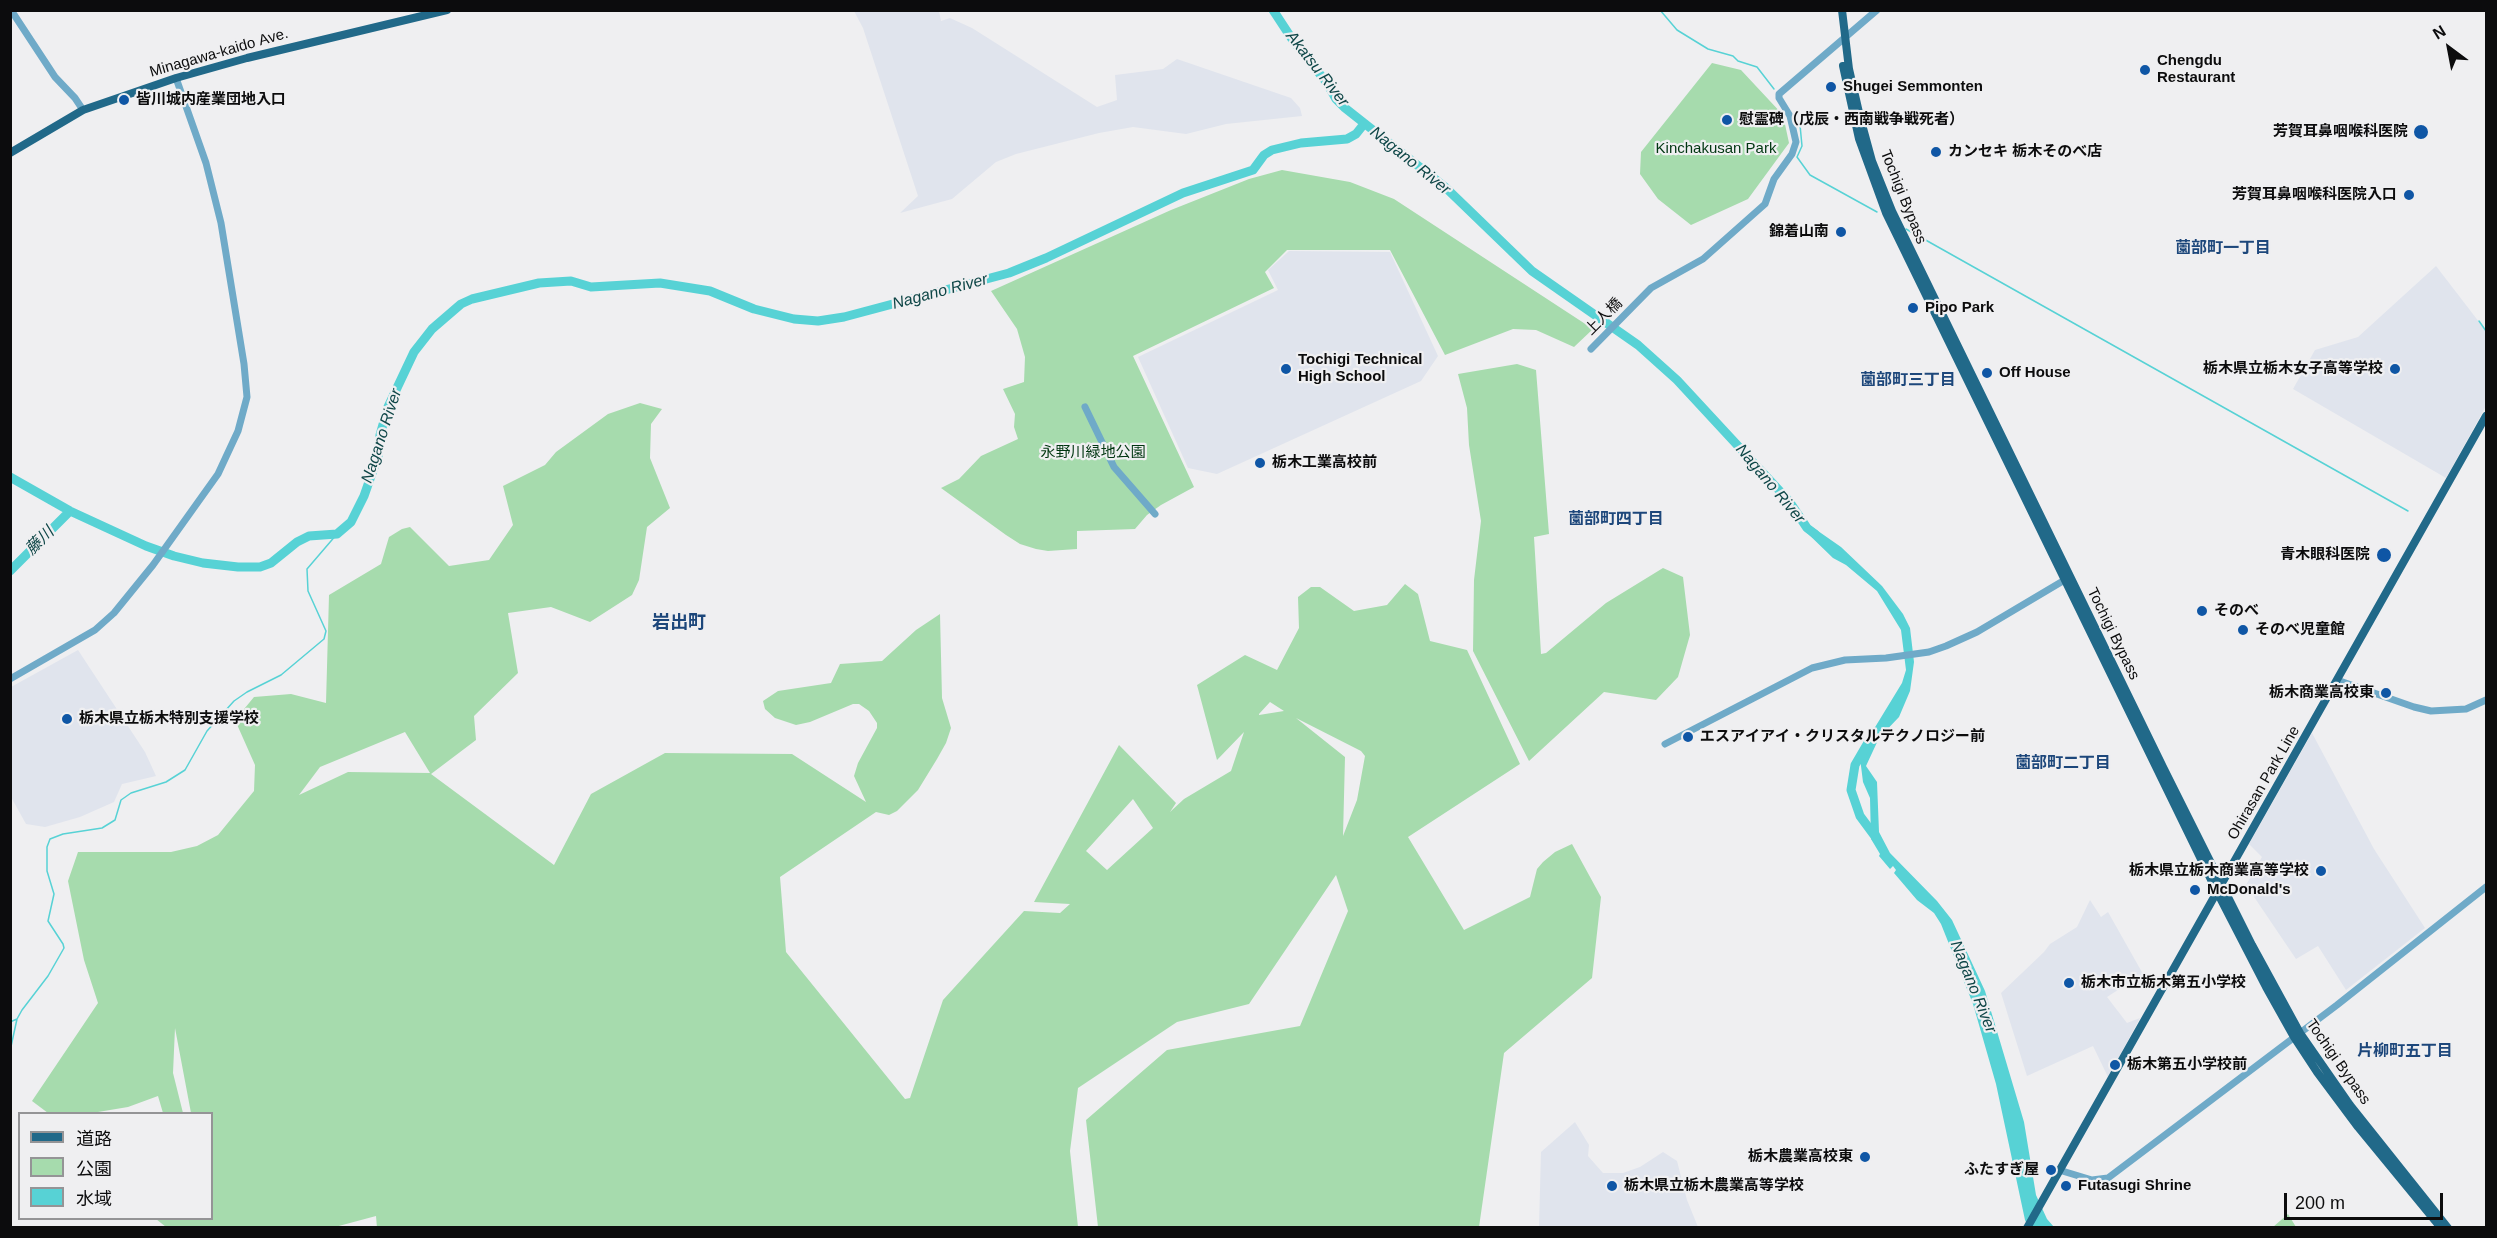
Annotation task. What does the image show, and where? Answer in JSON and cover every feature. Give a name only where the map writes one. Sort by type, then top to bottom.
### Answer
[{"type":"main road","name":"Minagawa-kaido Ave.","points":[[10,153],[83,110],[176,78],[247,58],[447,10]]},
{"type":"main road","name":"Tochigi Bypass","points":[[1836,10],[1865,137],[1892,211],[2067,579],[2219,888],[2297,1035],[2358,1126],[2440,1227]]},
{"type":"main road","name":"Tochigi Bypass","points":[[1842,10],[1842,39]]},
{"type":"main road","name":"Ohirasan Park Line","points":[[2027,1227],[2487,417]]},
{"type":"main road","name":"Tochigi Bypass","points":[[2297,1035],[2350,1106],[2448,1227]]},
{"type":"street","points":[[11,10],[55,77],[83,110]]},
{"type":"street","points":[[1842,39],[1877,10]]},
{"type":"street","name":"上人橋","points":[[1591,349],[1658,284],[1703,259],[1764,204],[1774,179],[1792,154],[1796,142],[1792,121],[1779,94],[1842,39]]},
{"type":"street","points":[[10,679],[104,622],[123,603],[184,522],[228,457],[238,431],[247,397],[244,364],[221,223],[206,163],[176,78]]},
{"type":"street","points":[[1085,407],[1114,467],[1155,514]]},
{"type":"street","points":[[1665,744],[1812,668],[1845,660],[1886,658],[1947,646],[1977,632],[2067,579]]},
{"type":"street","points":[[2337,680],[2431,711],[2466,709],[2487,700]]},
{"type":"street","points":[[2059,1170],[2092,1180],[2108,1178],[2487,887]]},
{"type":"shaded area","points":[[854,11],[939,11],[941,21],[950,18],[972,28],[1097,107],[1117,100],[1115,75],[1163,69],[1177,59],[1291,98],[1300,108],[1302,116],[1226,124],[1186,134],[1133,127],[1099,133],[1016,154],[996,162],[952,199],[900,213],[918,196],[863,28]]},
{"type":"shaded area","name":"Tochigi Technical High School","points":[[1289,251],[1390,252],[1438,356],[1421,381],[1217,474],[1188,468],[1138,357],[1278,290],[1268,270]]},
{"type":"shaded area","name":"栃木県立栃木女子高等学校","points":[[2436,266],[2486,331],[2486,406],[2446,478],[2293,389],[2315,350],[2358,337]]},
{"type":"shaded area","name":"栃木県立栃木特別支援学校","points":[[78,650],[145,752],[156,776],[122,784],[114,802],[80,817],[45,827],[26,824],[11,797],[11,687]]},
{"type":"shaded area","name":"栃木県立栃木商業高等学校","points":[[2312,733],[2374,849],[2425,928],[2346,990],[2318,946],[2296,959],[2246,885],[2262,857],[2249,844]]},
{"type":"shaded area","name":"栃木市立栃木第五小学校","points":[[2090,900],[2101,917],[2108,912],[2143,974],[2107,997],[2127,1023],[2140,1018],[2108,1077],[2093,1046],[2027,1076],[2001,993],[2050,944],[2077,927]]},
{"type":"shaded area","name":"栃木県立栃木農業高等学校","points":[[1575,1122],[1589,1145],[1588,1156],[1603,1173],[1623,1173],[1640,1167],[1663,1152],[1677,1161],[1687,1200],[1698,1227],[1539,1227],[1541,1152]]},
{"type":"green space","name":"Kinchakusan Park","points":[[1712,63],[1741,70],[1783,115],[1789,143],[1748,199],[1691,225],[1658,199],[1640,174],[1641,152]]},
{"type":"green space","name":"永野川緑地公園","points":[[1282,170],[1350,182],[1394,199],[1593,329],[1574,347],[1536,330],[1513,329],[1445,355],[1390,250],[1287,250],[1265,272],[1274,288],[1133,356],[1194,487],[1161,505],[1147,515],[1135,529],[1077,531],[1077,549],[1048,551],[1036,549],[1020,544],[941,488],[959,479],[981,456],[1018,439],[1014,427],[1015,414],[1003,389],[1024,382],[1025,357],[1017,329],[991,291],[1171,210],[1249,179]]},
{"type":"green space","points":[[1517,364],[1536,370],[1549,534],[1534,537],[1541,654],[1546,653],[1606,603],[1663,568],[1683,577],[1690,635],[1678,677],[1656,700],[1604,692],[1529,761],[1473,651],[1474,580],[1481,521],[1469,445],[1467,408],[1458,374]]},
{"type":"green space","points":[[640,403],[662,409],[651,424],[650,458],[670,508],[647,527],[639,580],[632,595],[590,622],[551,607],[508,613],[518,673],[474,716],[476,740],[431,774],[554,865],[591,794],[665,753],[792,754],[866,802],[854,776],[858,763],[877,728],[877,723],[869,711],[859,704],[853,704],[810,722],[796,725],[775,718],[765,709],[763,701],[778,691],[831,683],[840,664],[882,661],[916,630],[940,614],[942,698],[951,728],[937,759],[918,790],[897,811],[889,815],[876,812],[780,877],[786,952],[905,1099],[910,1098],[943,1000],[1024,911],[1060,913],[1070,904],[1034,902],[1119,745],[1176,803],[1170,812],[1184,799],[1231,771],[1244,732],[1217,760],[1197,685],[1245,655],[1277,670],[1299,628],[1298,597],[1311,587],[1320,587],[1354,611],[1387,605],[1405,584],[1418,594],[1430,641],[1467,650],[1520,764],[1408,837],[1464,930],[1530,897],[1537,869],[1555,852],[1572,844],[1601,897],[1592,978],[1504,1053],[1479,1227],[1098,1227],[1086,1120],[1167,1050],[1300,1026],[1348,911],[1336,875],[1249,1004],[1177,1022],[1078,1088],[1070,1151],[1078,1227],[377,1228],[376,1216],[335,1227],[166,1227],[157,1220],[213,1220],[213,1112],[191,1112],[175,1028],[173,1073],[183,1112],[163,1112],[158,1096],[128,1107],[98,1112],[47,1112],[32,1101],[98,1003],[84,960],[68,881],[78,852],[171,852],[197,846],[218,835],[254,791],[255,765],[235,720],[254,697],[291,694],[326,703],[329,595],[381,564],[389,537],[410,527],[449,566],[489,560],[513,525],[503,486],[545,465],[556,452],[608,414]],"holes":[[[1270,702],[1284,711],[1259,715],[1259,714]],[[1296,718],[1361,751],[1365,756],[1357,800],[1343,836],[1345,757]],[[405,732],[430,773],[348,772],[299,795],[320,767]],[[1133,799],[1153,828],[1107,870],[1086,851]]]},
{"type":"green space","points":[[2288,1214],[2296,1227],[2273,1227]]},
{"type":"water","points":[[1808,524],[1841,547],[1882,586],[1903,614],[1910,628],[1914,662],[1910,691],[1899,717],[1879,738],[1866,766],[1877,782],[1879,832],[1890,853],[1937,901],[1952,920],[1985,991],[2024,1122],[2036,1195],[2047,1219],[2054,1227],[2028,1227],[2025,1220],[1996,1084],[1973,1004],[1941,924],[1934,913],[1917,900],[1894,873],[1896,870],[1893,866],[1890,869],[1879,856],[1871,839],[1870,798],[1863,782],[1860,758],[1866,742],[1902,683],[1906,670],[1901,630],[1877,591],[1846,565],[1833,558],[1803,529]]},
{"type":"waterway","name":"Nagano River","points":[[1273,10],[1294,42],[1345,108],[1445,187],[1532,271],[1638,345],[1677,380],[1789,501],[1807,528],[1815,534]]},
{"type":"waterway","points":[[1660,10],[1677,30],[1708,49],[1733,56],[1738,61],[1757,67],[1774,89]]},
{"type":"waterway","name":"Nagano River","points":[[10,477],[70,511],[146,546],[203,563],[260,567],[271,563],[297,542],[309,536],[337,534],[351,522],[364,496],[378,456],[380,435],[388,407],[414,352],[432,329],[461,304],[472,299],[539,283],[571,281],[591,287],[660,283],[710,291],[754,309],[794,319],[818,321],[844,317],[1009,273],[1046,258],[1183,193],[1253,170],[1264,155],[1272,150],[1301,143],[1347,139],[1356,134],[1364,124]]},
{"type":"waterway","points":[[1800,125],[1802,146],[1797,157],[1810,175],[1877,212]]},
{"type":"waterway","points":[[1906,229],[2408,511]]},
{"type":"waterway","points":[[2479,321],[2486,331]]},
{"type":"waterway","name":"藤川","points":[[10,571],[70,511]]},
{"type":"waterway","points":[[10,1051],[17,1019],[48,976],[64,948],[48,921],[54,894],[47,871],[47,847],[50,839],[63,834],[102,828],[115,820],[121,800],[131,793],[166,782],[185,770],[207,731],[234,701],[281,675],[324,639],[326,631],[308,591],[307,569],[337,534]]},
{"type":"waterway","name":"Nagano River","points":[[1869,741],[1855,765],[1851,790],[1860,816],[1877,839]]},
{"type":"waterway","points":[[10,1022],[17,1019]]},
{"type":"place","name":"Chengdu Restaurant","points":[[2145,70]]},
{"type":"place","name":"Shugei Semmonten","points":[[1831,87]]},
{"type":"place","name":"皆川城内産業団地入口","points":[[124,100]]},
{"type":"place","name":"慰霊碑（戊辰・西南戦争戦死者）","points":[[1727,120]]},
{"type":"place","name":"芳賀耳鼻咽喉科医院","points":[[2421,132]]},
{"type":"place","name":"カンセキ 栃木そのべ店","points":[[1936,152]]},
{"type":"place","name":"芳賀耳鼻咽喉科医院入口","points":[[2409,195]]},
{"type":"place","name":"錦着山南","points":[[1841,232]]},
{"type":"place","name":"Pipo Park","points":[[1913,308]]},
{"type":"place","name":"Tochigi Technical High School","points":[[1286,369]]},
{"type":"place","name":"栃木県立栃木女子高等学校","points":[[2395,369]]},
{"type":"place","name":"Off House","points":[[1987,373]]},
{"type":"place","name":"栃木工業高校前","points":[[1260,463]]},
{"type":"place","name":"青木眼科医院","points":[[2384,555]]},
{"type":"place","name":"そのべ","points":[[2202,611]]},
{"type":"place","name":"そのべ児童館","points":[[2243,630]]},
{"type":"place","name":"栃木商業高校東","points":[[2386,693]]},
{"type":"place","name":"栃木県立栃木特別支援学校","points":[[67,719]]},
{"type":"place","name":"エスアイアイ・クリスタルテクノロジー前","points":[[1688,737]]},
{"type":"place","name":"栃木県立栃木商業高等学校","points":[[2321,871]]},
{"type":"place","name":"McDonald's","points":[[2195,890]]},
{"type":"place","name":"栃木市立栃木第五小学校","points":[[2069,983]]},
{"type":"place","name":"栃木第五小学校前","points":[[2115,1065]]},
{"type":"place","name":"栃木農業高校東","points":[[1865,1157]]},
{"type":"place","name":"ふたすぎ屋","points":[[2051,1170]]},
{"type":"place","name":"栃木県立栃木農業高等学校","points":[[1612,1186]]},
{"type":"place","name":"Futasugi Shrine","points":[[2066,1186]]},
{"type":"district","name":"薗部町一丁目","points":[[2223,249]]},
{"type":"district","name":"薗部町三丁目","points":[[1908,381]]},
{"type":"district","name":"薗部町四丁目","points":[[1616,520]]},
{"type":"district","name":"岩出町","points":[[679,623]]},
{"type":"district","name":"薗部町二丁目","points":[[2063,764]]},
{"type":"district","name":"片柳町五丁目","points":[[2405,1052]]},
{"type":"water label","name":"Akatsu River","points":[[1317,69]]}]
